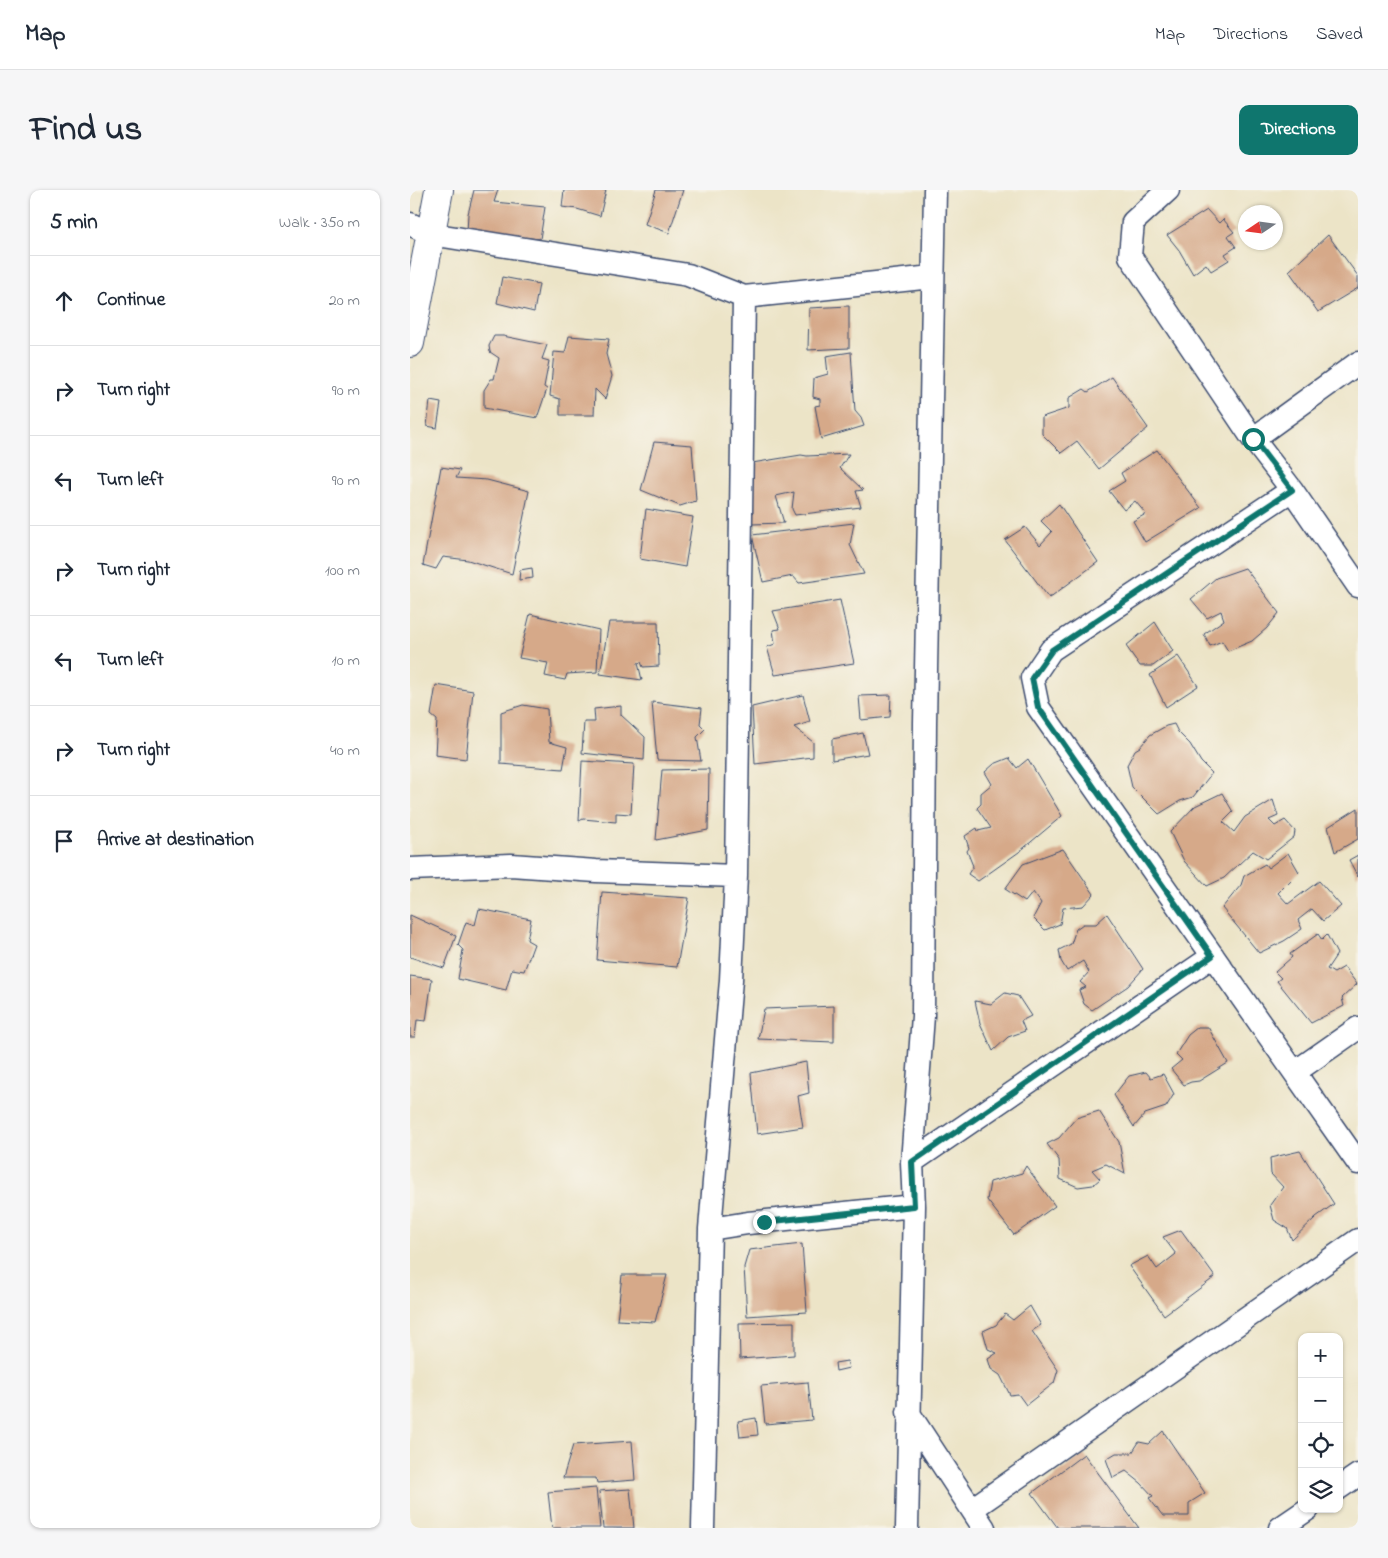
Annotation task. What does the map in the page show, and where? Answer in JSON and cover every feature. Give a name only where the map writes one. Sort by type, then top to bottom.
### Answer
[{"type":"street","points":[[410,343],[420,229],[439,190]]},
{"type":"street","points":[[907,1528],[908,1412],[914,1206],[912,1162],[923,1016],[934,190]]},
{"type":"street","points":[[1168,190],[1133,222],[1130,256],[1253,439],[1292,490],[1358,586]]},
{"type":"street","points":[[420,229],[688,275],[744,297],[932,277]]},
{"type":"street","points":[[703,1528],[710,1228],[731,980],[736,876],[744,297]]},
{"type":"street","points":[[1253,439],[1358,363]]},
{"type":"street","points":[[1292,490],[1052,650],[1032,678],[1038,707],[1358,1163]]},
{"type":"street","points":[[410,868],[511,865],[596,871],[736,876]]},
{"type":"street","points":[[912,1162],[1212,956]]},
{"type":"street","points":[[1295,1072],[1358,1028]]},
{"type":"street","points":[[710,1228],[914,1206]]},
{"type":"street","points":[[972,1509],[1358,1240]]},
{"type":"street","points":[[908,1412],[984,1528]]},
{"type":"street","points":[[1343,1485],[1358,1475]]},
{"type":"street","points":[[1280,1528],[1302,1513]]},
{"type":"building","points":[[474,190],[498,190],[494,202],[545,207],[540,239],[467,232],[468,214]]},
{"type":"building","points":[[564,190],[606,190],[600,216],[577,209],[562,207]]},
{"type":"building","points":[[656,190],[683,190],[669,233],[645,224]]},
{"type":"building","points":[[1207,210],[1219,223],[1223,219],[1234,232],[1228,236],[1236,247],[1225,254],[1229,260],[1211,271],[1206,264],[1193,274],[1179,250],[1167,235]]},
{"type":"building","points":[[1328,235],[1358,276],[1358,288],[1318,312],[1289,271]]},
{"type":"building","points":[[502,277],[539,284],[534,312],[497,303]]},
{"type":"building","points":[[849,306],[849,348],[808,350],[809,308]]},
{"type":"building","points":[[494,336],[503,336],[547,345],[542,359],[549,361],[544,387],[547,389],[537,418],[484,408],[484,390],[491,379],[494,379],[499,358],[490,352],[489,346]]},
{"type":"building","points":[[569,336],[609,339],[606,354],[612,376],[605,399],[595,389],[594,415],[560,415],[560,399],[550,396],[554,352],[565,353]]},
{"type":"building","points":[[851,352],[855,411],[861,418],[864,426],[821,439],[815,406],[820,405],[820,399],[813,397],[814,378],[828,374],[826,356]]},
{"type":"building","points":[[1112,377],[1148,428],[1099,469],[1077,441],[1061,453],[1042,434],[1042,417],[1069,408],[1069,398],[1084,389],[1088,392]]},
{"type":"building","points":[[430,401],[441,403],[437,428],[427,426]]},
{"type":"building","points":[[654,442],[692,445],[696,501],[680,506],[641,490]]},
{"type":"building","points":[[1157,450],[1201,508],[1145,542],[1133,521],[1146,514],[1135,501],[1124,510],[1109,491],[1125,481],[1121,473]]},
{"type":"building","points":[[849,454],[840,468],[863,490],[856,491],[861,507],[795,515],[792,509],[794,492],[776,496],[784,523],[752,524],[746,464],[801,455]]},
{"type":"building","points":[[441,467],[460,470],[456,478],[487,480],[529,491],[512,574],[468,560],[443,557],[436,569],[423,565]]},
{"type":"building","points":[[1059,504],[1098,562],[1049,598],[1005,540],[1025,527],[1040,545],[1052,532],[1041,521]]},
{"type":"building","points":[[646,509],[693,517],[685,567],[640,559]]},
{"type":"building","points":[[854,523],[850,545],[864,574],[799,583],[793,576],[763,582],[752,535]]},
{"type":"building","points":[[532,568],[533,578],[519,580],[520,570]]},
{"type":"building","points":[[1245,568],[1279,613],[1267,628],[1252,641],[1228,651],[1222,641],[1210,646],[1204,634],[1224,620],[1221,611],[1207,618],[1191,599],[1216,578]]},
{"type":"building","points":[[840,600],[854,663],[775,675],[767,647],[775,644],[773,630],[780,629],[773,611]]},
{"type":"building","points":[[530,614],[599,630],[597,672],[567,674],[565,680],[545,676],[548,663],[519,658]]},
{"type":"building","points":[[609,622],[658,622],[659,666],[643,667],[641,662],[638,663],[642,680],[600,674]]},
{"type":"building","points":[[1155,622],[1173,651],[1153,666],[1140,666],[1126,646]]},
{"type":"building","points":[[1178,656],[1198,686],[1166,707],[1150,675]]},
{"type":"building","points":[[436,685],[473,691],[466,759],[435,755],[437,720],[431,715]]},
{"type":"building","points":[[803,695],[810,722],[794,727],[813,742],[813,757],[755,764],[752,707]]},
{"type":"building","points":[[891,695],[890,717],[861,720],[859,696]]},
{"type":"building","points":[[652,702],[702,708],[700,724],[705,729],[697,737],[701,761],[657,760]]},
{"type":"building","points":[[523,705],[547,709],[549,742],[567,747],[563,769],[501,764],[501,712]]},
{"type":"building","points":[[621,706],[621,715],[645,737],[644,760],[582,753],[584,722],[595,722],[594,709]]},
{"type":"building","points":[[1174,724],[1201,762],[1212,773],[1193,797],[1180,801],[1159,814],[1132,787],[1127,765],[1135,750],[1150,735],[1166,726]]},
{"type":"building","points":[[863,733],[868,754],[832,760],[832,739]]},
{"type":"building","points":[[1009,758],[1017,768],[1028,759],[1062,816],[1019,852],[978,881],[968,874],[973,866],[967,851],[969,848],[965,836],[977,828],[978,831],[991,828],[977,808],[981,804],[981,793],[992,784],[985,772],[994,764]]},
{"type":"building","points":[[582,761],[634,764],[631,814],[616,813],[616,822],[583,819],[579,821]]},
{"type":"building","points":[[709,769],[708,830],[656,840],[662,770]]},
{"type":"building","points":[[1222,793],[1233,812],[1223,822],[1234,832],[1245,817],[1273,800],[1278,816],[1269,820],[1275,826],[1285,820],[1295,831],[1294,837],[1266,859],[1253,851],[1224,878],[1207,886],[1184,861],[1170,832],[1195,806]]},
{"type":"building","points":[[1358,808],[1358,839],[1335,852],[1328,827]]},
{"type":"building","points":[[1063,849],[1094,894],[1083,906],[1063,908],[1060,924],[1045,930],[1033,918],[1041,903],[1033,892],[1025,902],[1005,889],[1023,864]]},
{"type":"building","points":[[1288,853],[1299,872],[1278,893],[1288,904],[1319,881],[1341,906],[1323,921],[1312,909],[1298,920],[1302,929],[1284,941],[1259,953],[1222,908],[1241,885],[1244,876],[1265,864],[1268,868]]},
{"type":"building","points":[[1358,855],[1358,877],[1349,860]]},
{"type":"building","points":[[602,892],[689,898],[677,967],[597,960]]},
{"type":"building","points":[[479,909],[531,919],[527,940],[534,944],[524,971],[512,969],[506,990],[458,979],[463,950],[458,945],[466,922],[475,925]]},
{"type":"building","points":[[1107,914],[1143,969],[1128,986],[1092,1010],[1084,1004],[1079,990],[1086,987],[1080,982],[1089,972],[1083,961],[1067,971],[1061,961],[1059,950],[1071,944],[1076,929],[1083,924],[1096,924]]},
{"type":"building","points":[[410,915],[456,936],[444,968],[410,957]]},
{"type":"building","points":[[1318,934],[1322,940],[1327,935],[1337,954],[1327,969],[1334,973],[1344,967],[1357,984],[1342,998],[1344,1006],[1311,1023],[1277,981],[1281,978],[1275,972],[1292,957],[1290,954]]},
{"type":"building","points":[[410,976],[432,979],[426,1021],[417,1020],[415,1037],[410,1037]]},
{"type":"building","points":[[1005,993],[1018,996],[1031,1016],[1021,1021],[1025,1031],[1008,1037],[993,1051],[980,1023],[975,1001],[991,1004]]},
{"type":"building","points":[[834,1006],[834,1042],[758,1039],[764,1009]]},
{"type":"building","points":[[1198,1027],[1208,1027],[1228,1063],[1199,1081],[1184,1085],[1171,1069],[1182,1060],[1176,1054],[1188,1035]]},
{"type":"building","points":[[806,1062],[809,1093],[798,1096],[803,1127],[757,1134],[751,1073]]},
{"type":"building","points":[[1146,1072],[1151,1078],[1163,1074],[1174,1094],[1166,1107],[1145,1114],[1134,1127],[1114,1095],[1129,1076]]},
{"type":"building","points":[[1099,1111],[1119,1142],[1125,1174],[1106,1164],[1092,1170],[1100,1179],[1093,1185],[1078,1187],[1060,1179],[1059,1160],[1047,1144],[1059,1138],[1076,1118]]},
{"type":"building","points":[[1300,1151],[1334,1204],[1316,1217],[1292,1240],[1287,1228],[1274,1220],[1270,1205],[1283,1187],[1271,1174],[1270,1158]]},
{"type":"building","points":[[1026,1166],[1055,1206],[1014,1235],[987,1200],[990,1182],[1022,1173]]},
{"type":"building","points":[[1181,1230],[1215,1277],[1164,1315],[1129,1266],[1148,1256],[1157,1269],[1176,1254],[1163,1237]]},
{"type":"building","points":[[802,1244],[807,1312],[747,1316],[744,1267],[749,1250]]},
{"type":"building","points":[[622,1275],[667,1275],[655,1322],[617,1320]]},
{"type":"building","points":[[1030,1306],[1041,1325],[1032,1331],[1058,1370],[1054,1383],[1026,1405],[1018,1394],[1010,1395],[1000,1375],[991,1369],[988,1359],[997,1353],[988,1349],[983,1331],[996,1325],[1005,1314],[1013,1320]]},
{"type":"building","points":[[794,1322],[794,1355],[740,1359],[739,1323]]},
{"type":"building","points":[[847,1361],[849,1368],[836,1371],[835,1363]]},
{"type":"building","points":[[808,1382],[812,1420],[765,1424],[761,1386]]},
{"type":"building","points":[[756,1418],[758,1435],[740,1437],[738,1421]]},
{"type":"building","points":[[1163,1431],[1205,1493],[1189,1503],[1189,1516],[1163,1516],[1149,1498],[1153,1496],[1126,1471],[1113,1478],[1106,1459],[1116,1453],[1132,1453],[1139,1442],[1149,1444]]},
{"type":"building","points":[[632,1441],[635,1480],[597,1483],[596,1478],[563,1478],[573,1445]]},
{"type":"building","points":[[1084,1454],[1139,1528],[1058,1528],[1032,1493]]},
{"type":"building","points":[[596,1488],[600,1528],[552,1528],[548,1492]]},
{"type":"building","points":[[630,1489],[634,1528],[603,1528],[599,1491]]},
{"type":"route","points":[[764,1222],[914,1206],[912,1162],[1212,956],[1038,707],[1032,678],[1052,650],[1292,490],[1253,439]]}]
